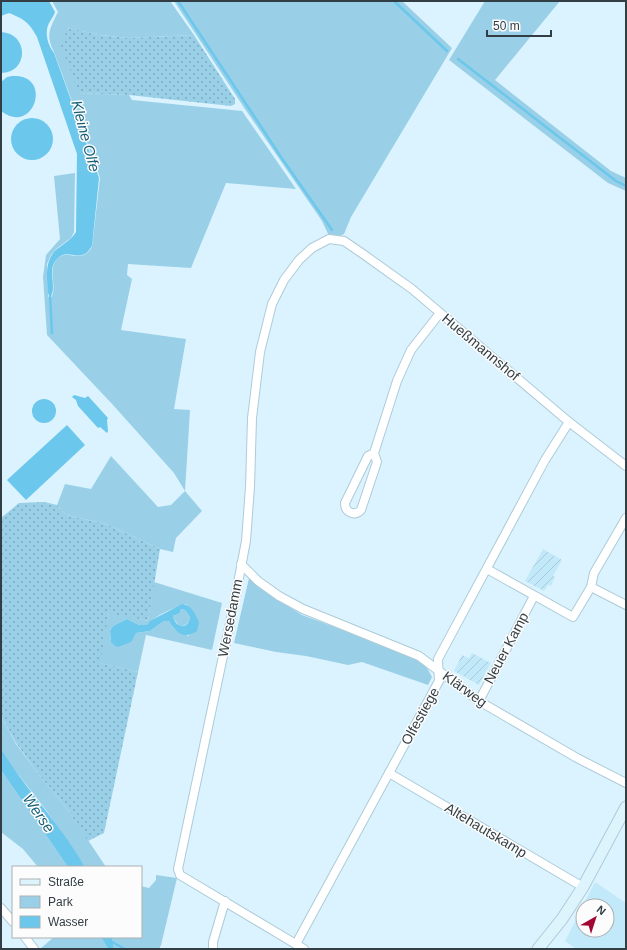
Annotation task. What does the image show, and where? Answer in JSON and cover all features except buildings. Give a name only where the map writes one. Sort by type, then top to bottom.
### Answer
[{"type":"street","name":"Hueßmannshof","points":[[330,239],[344,241],[412,289],[569,422],[626,466]]},
{"type":"street","name":"Wersedamm","points":[[304,949],[180,875],[178,869],[246,541],[250,487],[252,418],[259,359],[272,304],[284,280],[299,260],[312,248],[330,239]]},
{"type":"street","points":[[374,453],[368,456],[345,503],[347,510],[354,514],[361,510],[375,469],[377,462],[374,453],[397,382],[411,350],[440,313]]},
{"type":"street","name":"Olfestiege","points":[[296,944],[439,681],[438,659],[545,460],[569,422]]},
{"type":"street","name":"Neuer Kamp","points":[[487,569],[573,617],[591,587],[594,573],[626,518]]},
{"type":"street","name":"Klärweg","points":[[241,564],[263,585],[279,596],[303,609],[419,656],[478,701],[578,758],[626,783]]},
{"type":"street","points":[[591,587],[626,605]]},
{"type":"street","name":"Neuer Kamp","points":[[478,701],[534,596]]},
{"type":"street","name":"Altehautskamp","points":[[389,773],[583,888]]},
{"type":"street","points":[[538,949],[562,919],[583,888],[626,807]]},
{"type":"street","points":[[213,949],[213,942],[225,901]]},
{"type":"street","points":[[1,908],[12,921]]},
{"type":"street","points":[[26,938],[34,949]]},
{"type":"shaded area","points":[[543,549],[562,560],[553,576],[555,577],[551,586],[548,585],[544,591],[525,581]]},
{"type":"shaded area","points":[[472,653],[491,663],[479,685],[454,671],[462,655],[469,658]]},
{"type":"shaded area","points":[[595,882],[626,903],[626,949],[576,949],[565,941],[575,921],[575,938],[615,938],[615,898],[587,898]]},
{"type":"green space","points":[[52,1],[170,1],[194,35],[129,38],[99,35],[68,28],[79,93],[129,95],[132,100],[242,111],[296,189],[226,183],[191,268],[128,264],[127,275],[132,279],[121,330],[186,339],[174,409],[190,410],[185,491],[174,473],[47,335],[43,277],[46,255],[60,239],[54,176],[75,173],[74,232],[71,238],[56,249],[51,255],[47,264],[48,297],[51,298],[53,293],[53,268],[57,259],[65,255],[83,255],[92,247],[100,178],[51,46],[49,36],[51,27],[58,12]]},
{"type":"green space","points":[[174,1],[402,1],[452,48],[351,217],[344,234],[340,236],[329,236],[322,221],[245,109]]},
{"type":"green space","points":[[485,1],[560,1],[495,80],[611,171],[626,178],[626,191],[608,183],[449,60]]},
{"type":"green space","points":[[69,28],[99,35],[129,38],[194,35],[235,99],[235,104],[231,106],[129,95],[79,93],[60,43]]},
{"type":"green space","points":[[111,456],[158,507],[171,505],[185,491],[202,511],[176,538],[173,552],[160,549],[106,524],[66,515],[57,505],[65,484],[91,489]]},
{"type":"green space","points":[[44,502],[57,505],[66,515],[106,524],[160,549],[148,621],[109,613],[100,663],[138,672],[104,833],[88,841],[68,810],[16,743],[1,716],[1,518],[19,503]]},
{"type":"green space","points":[[249,578],[302,615],[418,658],[427,668],[432,677],[428,685],[362,662],[348,665],[234,643]]},
{"type":"green space","points":[[154,582],[222,603],[212,650],[146,635],[138,672],[99,663],[109,612],[148,621]],"holes":[[[186,604],[192,610],[189,636],[174,629],[169,621],[164,621],[150,631],[136,633],[111,642],[110,631],[113,626],[127,619],[139,625],[147,625],[159,615],[182,605]]]},
{"type":"green space","points":[[181,609],[185,610],[190,617],[186,624],[179,626],[173,616],[180,613]]},
{"type":"green space","points":[[1,716],[16,744],[68,810],[105,866],[84,866],[46,810],[7,760],[1,749]]},
{"type":"green space","points":[[1,770],[67,866],[37,866],[23,849],[1,832]]},
{"type":"green space","points":[[156,875],[177,878],[159,949],[114,949],[112,938],[142,938],[142,886],[149,888],[156,880]]},
{"type":"green space","points":[[53,938],[102,938],[108,949],[40,949]]},
{"type":"water","points":[[1,1],[49,1],[55,12],[49,23],[47,31],[48,43],[54,53],[99,178],[92,246],[88,252],[83,255],[65,254],[57,259],[52,268],[53,288],[50,298],[48,293],[47,270],[50,258],[57,249],[70,239],[76,232],[77,154],[37,37],[29,24],[19,17],[9,13],[1,16]]},
{"type":"water","points":[[1,32],[10,34],[17,39],[21,45],[22,53],[21,60],[17,67],[10,71],[1,73]]},
{"type":"water","points":[[12,76],[25,78],[33,84],[36,93],[35,102],[30,111],[23,116],[13,117],[1,111],[1,82],[7,77]]},
{"type":"water","points":[[32,118],[47,124],[53,139],[47,154],[32,160],[17,154],[11,139],[17,124]]},
{"type":"water","points":[[74,395],[85,398],[88,396],[108,418],[107,433],[100,427],[98,428],[78,406],[76,400],[72,397]]},
{"type":"water","points":[[44,399],[49,400],[55,406],[55,416],[49,422],[44,423],[39,422],[33,416],[32,411],[33,406],[39,400]]},
{"type":"water","points":[[67,425],[85,445],[26,500],[7,480]]},
{"type":"water","points":[[182,604],[185,604],[194,613],[199,622],[197,631],[188,635],[181,634],[174,629],[169,621],[164,621],[150,631],[136,633],[131,642],[118,647],[111,642],[110,631],[113,626],[127,619],[139,625],[147,625],[150,621]],"holes":[[[181,609],[185,610],[190,617],[187,624],[182,626],[177,623],[173,616],[180,613]]]},
{"type":"water","name":"Werse","points":[[1,749],[21,779],[76,852],[84,866],[67,866],[1,770]]},
{"type":"water","points":[[102,938],[112,938],[114,949],[108,949]]},
{"type":"waterway","points":[[178,1],[281,157],[332,230]]},
{"type":"waterway","points":[[394,1],[447,51]]},
{"type":"waterway","points":[[458,59],[616,181],[626,186]]},
{"type":"waterway","name":"Kleine Olfe","points":[[50,296],[52,333]]},
{"type":"waterway","points":[[112,942],[125,949]]}]
